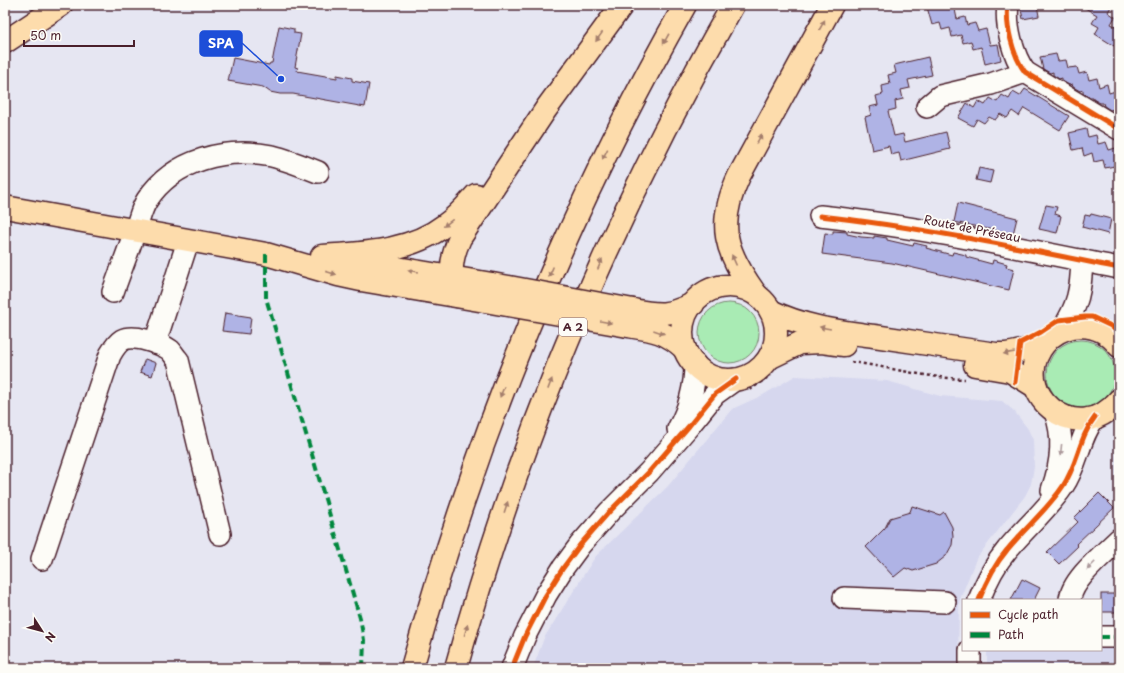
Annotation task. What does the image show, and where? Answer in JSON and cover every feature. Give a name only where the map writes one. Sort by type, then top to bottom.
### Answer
[{"type":"main road","points":[[5,42],[61,5]]},
{"type":"main road","points":[[322,256],[382,251],[416,241],[444,226],[462,211],[479,193],[546,109],[622,5]]},
{"type":"main road","points":[[412,668],[459,511],[487,431],[529,323],[598,169],[638,90],[685,5]]},
{"type":"main road","name":"A 2","points":[[456,668],[477,595],[510,493],[540,409],[571,332],[643,172],[696,70],[733,5]]},
{"type":"main road","points":[[772,365],[776,325],[771,311],[766,303],[755,293],[736,264],[727,240],[725,224],[731,195],[745,165],[832,5]]},
{"type":"main road","points":[[455,287],[453,260],[460,238],[546,109]]},
{"type":"main road","points":[[5,207],[266,254],[338,275],[361,280],[455,287]]},
{"type":"main road","points":[[266,254],[300,254],[322,256],[455,287],[630,318],[652,330],[665,334],[690,357],[702,371],[711,376],[740,386],[746,377],[772,365],[800,343],[822,342],[1002,369],[1015,374],[1036,387]]},
{"type":"main road","points":[[690,357],[683,338],[684,323],[687,313],[700,296],[709,290],[724,286],[740,287],[755,293]]},
{"type":"main road","points":[[630,318],[653,314],[666,314],[693,304]]},
{"type":"main road","points":[[771,311],[797,322],[809,325],[996,354],[1005,354],[1025,350],[1070,328],[1084,326],[1101,331],[1111,337],[1119,346]]},
{"type":"main road","points":[[1054,336],[1039,353],[1035,366],[1034,378],[1036,387],[1044,401],[1056,412],[1067,418],[1087,419],[1107,412],[1119,400]]},
{"type":"street","points":[[1008,5],[1008,26],[1018,62],[1025,72],[1119,128]]},
{"type":"street","points":[[928,107],[940,96],[991,84],[1025,72]]},
{"type":"street","points":[[113,292],[142,209],[151,194],[172,174],[196,161],[222,155],[249,154],[277,158],[318,172]]},
{"type":"street","name":"Route de Préseau","points":[[820,216],[919,229],[1119,268]]},
{"type":"street","points":[[155,344],[188,241]]},
{"type":"street","points":[[1054,336],[1074,310],[1081,282],[1082,260]]},
{"type":"street","points":[[1081,282],[1089,312],[1101,331]]},
{"type":"street","points":[[42,559],[113,349],[122,340],[128,338],[138,338],[155,344],[170,351],[178,360],[220,534]]},
{"type":"street","points":[[665,453],[682,421],[691,399],[694,382],[690,357]]},
{"type":"street","points":[[512,668],[525,636],[543,600],[572,555],[590,532],[649,472],[689,426],[714,394],[740,386]]},
{"type":"street","points":[[1044,509],[1055,482],[1061,456],[1062,435],[1056,412]]},
{"type":"street","points":[[979,599],[999,560],[1013,542],[1033,522],[1057,494],[1067,480],[1076,460],[1085,432],[1095,417]]},
{"type":"street","points":[[1070,599],[1072,590],[1078,580],[1119,539]]},
{"type":"street","points":[[844,598],[945,602]]},
{"type":"street","points":[[1102,637],[1119,637]]},
{"type":"street","points":[[970,651],[970,668]]},
{"type":"path","points":[[844,362],[888,368],[940,378],[968,379]]},
{"type":"path","points":[[740,386],[772,365]]},
{"type":"shaded area","points":[[795,376],[887,381],[940,396],[1002,401],[1014,411],[1028,429],[1033,440],[1034,467],[1031,484],[1025,496],[976,559],[959,602],[958,668],[533,668],[544,638],[595,557],[668,486],[732,409],[763,395]]},
{"type":"shaded area","points":[[1102,648],[1119,648],[1119,668],[987,668],[987,651],[1102,651]]},
{"type":"green space","points":[[729,303],[746,308],[754,316],[759,333],[754,350],[746,358],[729,363],[712,358],[704,350],[699,333],[704,316],[712,308]]},
{"type":"green space","points":[[1074,340],[1088,340],[1100,346],[1109,355],[1115,367],[1113,387],[1105,398],[1094,406],[1088,408],[1074,408],[1068,406],[1057,398],[1049,387],[1047,381],[1047,367],[1049,361],[1057,350],[1068,342]]},
{"type":"building","points":[[937,5],[954,5],[957,19],[965,17],[967,25],[975,23],[978,31],[986,29],[990,45],[998,44],[1001,60],[985,64],[981,47],[973,49],[971,41],[963,43],[961,35],[952,37],[950,28],[942,30],[940,23],[932,25],[927,7]]},
{"type":"building","points":[[1020,5],[1037,5],[1039,16],[1023,19]]},
{"type":"building","points":[[1080,5],[1112,5],[1108,12],[1115,17],[1111,24],[1119,28],[1119,49],[1095,34],[1099,27],[1092,23],[1097,15]]},
{"type":"building","points":[[279,26],[294,29],[294,33],[301,34],[295,67],[298,68],[297,71],[337,78],[337,75],[352,78],[352,81],[369,84],[365,107],[293,94],[280,94],[270,92],[263,87],[228,81],[233,58],[269,65],[272,63]]},
{"type":"building","points":[[1056,54],[1058,61],[1066,60],[1068,68],[1077,67],[1079,74],[1087,72],[1089,80],[1097,78],[1099,87],[1107,84],[1109,93],[1119,90],[1119,108],[1110,110],[1104,106],[1103,103],[1100,103],[1093,99],[1093,97],[1083,93],[1083,90],[1080,91],[1073,87],[1072,84],[1069,85],[1062,81],[1062,78],[1059,79],[1053,75],[1053,72],[1050,73],[1043,69],[1040,57]]},
{"type":"building","points":[[928,57],[932,75],[908,80],[910,88],[901,90],[903,99],[895,101],[896,109],[888,111],[894,136],[903,134],[905,142],[946,132],[950,149],[901,161],[899,153],[891,155],[889,146],[872,150],[865,117],[871,115],[869,107],[878,105],[876,96],[883,94],[882,86],[890,84],[888,75],[896,73],[894,65]]},
{"type":"building","points":[[1025,89],[1069,116],[1060,130],[1024,108],[1019,116],[1012,111],[1007,118],[1000,114],[995,120],[989,117],[984,123],[977,119],[973,126],[958,118],[967,103],[974,108],[978,101],[985,105],[990,98],[997,102],[1002,95],[1009,99],[1013,92],[1020,96]]},
{"type":"building","points":[[1086,129],[1088,137],[1096,135],[1098,144],[1106,142],[1109,150],[1119,147],[1119,165],[1105,168],[1103,160],[1094,162],[1092,153],[1084,156],[1082,148],[1073,150],[1069,133]]},
{"type":"building","points":[[979,168],[993,171],[990,183],[976,180]]},
{"type":"building","points":[[958,203],[1017,218],[1013,234],[954,222]]},
{"type":"building","points":[[1046,205],[1057,207],[1055,214],[1061,216],[1057,233],[1039,229]]},
{"type":"building","points":[[1091,214],[1111,219],[1108,234],[1082,227],[1085,215],[1090,216]]},
{"type":"building","points":[[833,231],[847,232],[847,234],[861,237],[874,238],[874,236],[887,238],[887,240],[913,246],[914,243],[952,255],[953,252],[992,264],[993,260],[1007,264],[1006,267],[1014,269],[1009,290],[892,263],[822,254],[825,233],[833,234]]},
{"type":"building","points":[[225,313],[251,317],[249,334],[222,331]]},
{"type":"building","points":[[145,359],[156,363],[152,376],[140,372]]},
{"type":"building","points":[[1099,493],[1114,508],[1076,544],[1078,546],[1059,564],[1047,552],[1078,522],[1074,518]]},
{"type":"building","points":[[912,506],[940,515],[944,512],[952,527],[952,545],[946,556],[936,564],[913,571],[905,568],[894,577],[866,547],[885,528],[890,518],[910,512]]},
{"type":"building","points":[[1022,579],[1040,588],[1034,599],[1012,599]]},
{"type":"building","points":[[1101,594],[1119,594],[1119,612],[1102,612]]},
{"type":"marked path","points":[[266,254],[266,298],[360,618],[364,640],[363,668]]},
{"type":"marked path","points":[[1102,637],[1119,637]]},
{"type":"cycle path","points":[[1008,5],[1007,13],[1011,40],[1017,58],[1025,72],[1119,129]]},
{"type":"cycle path","points":[[820,216],[933,232],[1119,268]]},
{"type":"cycle path","points":[[1015,382],[1020,343],[1059,320],[1092,317],[1111,326],[1119,333]]},
{"type":"cycle path","points":[[512,668],[525,636],[546,595],[580,545],[609,512],[649,472],[715,394],[736,379]]},
{"type":"cycle path","points":[[979,599],[991,574],[1003,555],[1050,503],[1063,486],[1072,469],[1085,433],[1095,417]]},
{"type":"place","name":"SPA","points":[[281,79]]}]
